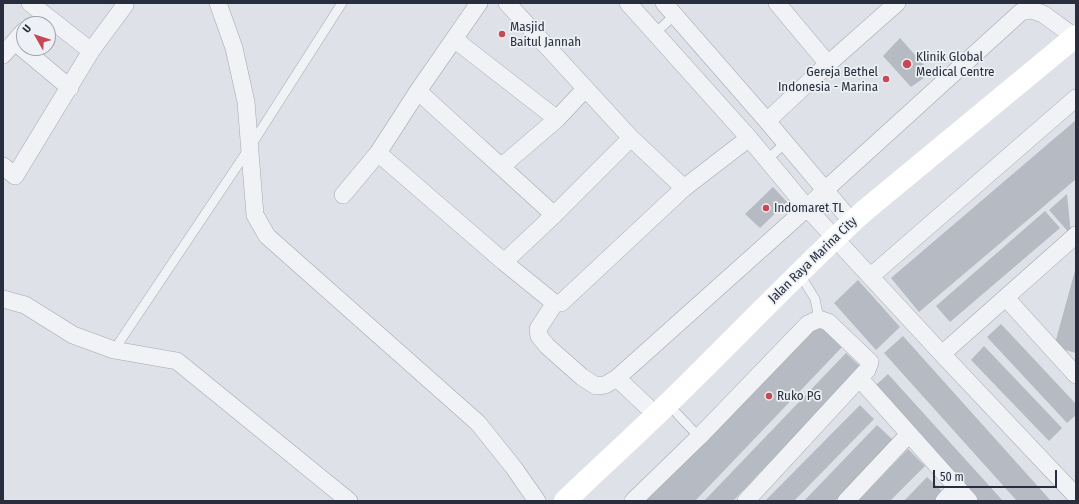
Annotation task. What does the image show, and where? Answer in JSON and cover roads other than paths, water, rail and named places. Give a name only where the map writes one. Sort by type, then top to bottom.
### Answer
[{"type":"main road","name":"Jalan Raya Marina City","points":[[565,501],[662,410],[798,272],[835,237],[1075,37]]},
{"type":"street","points":[[343,195],[378,153],[418,91],[479,3]]},
{"type":"street","points":[[507,3],[631,138],[684,188]]},
{"type":"street","points":[[628,3],[768,159],[807,208],[1076,496]]},
{"type":"street","points":[[768,121],[828,64],[897,3]]},
{"type":"street","points":[[217,4],[234,48],[246,102],[255,215],[267,236],[478,423],[514,468],[537,501]]},
{"type":"street","points":[[3,166],[16,176],[91,51],[124,5]]},
{"type":"street","points":[[784,6],[828,64]]},
{"type":"street","points":[[35,7],[91,51]]},
{"type":"street","points":[[555,303],[538,329],[539,336],[547,346],[582,377],[596,386],[605,385],[617,378],[807,208],[1021,12],[1032,7],[1075,37]]},
{"type":"street","points":[[669,9],[768,121],[784,143],[852,222]]},
{"type":"street","points":[[454,39],[557,119]]},
{"type":"street","points":[[3,55],[16,40]]},
{"type":"street","points":[[39,56],[70,88]]},
{"type":"street","points":[[502,166],[557,119],[585,89]]},
{"type":"street","points":[[418,91],[554,215]]},
{"type":"street","points":[[871,276],[1076,98]]},
{"type":"street","points":[[504,262],[554,215],[631,138]]},
{"type":"street","points":[[378,153],[504,262],[555,303],[561,303],[684,188],[749,138]]},
{"type":"street","points":[[942,354],[1076,236]]},
{"type":"street","points":[[1006,298],[1076,375]]},
{"type":"street","points":[[3,300],[25,305],[73,335],[114,350],[177,361],[349,501]]},
{"type":"street","points":[[633,501],[699,437],[808,324],[819,319],[828,322],[870,362],[867,370],[746,501]]},
{"type":"street","points":[[617,378],[662,410]]},
{"type":"street","points":[[860,379],[969,501]]},
{"type":"street","points":[[846,501],[909,434]]},
{"type":"street","points":[[944,501],[957,487]]},
{"type":"lane","points":[[114,350],[250,147],[342,3]]},
{"type":"lane","points":[[655,33],[669,9]]},
{"type":"lane","points":[[768,159],[784,143]]},
{"type":"lane","points":[[798,272],[815,299],[819,319]]},
{"type":"lane","points":[[662,410],[699,437]]},
{"type":"place","name":"Masjid Baitul Jannah","points":[[502,34]]},
{"type":"place","name":"Klinik Global Medical Centre","points":[[907,64]]},
{"type":"place","name":"Gereja Bethel Indonesia - Marina","points":[[886,79]]},
{"type":"place","name":"Indomaret TL","points":[[766,208]]},
{"type":"place","name":"Ruko PG","points":[[769,396]]}]
